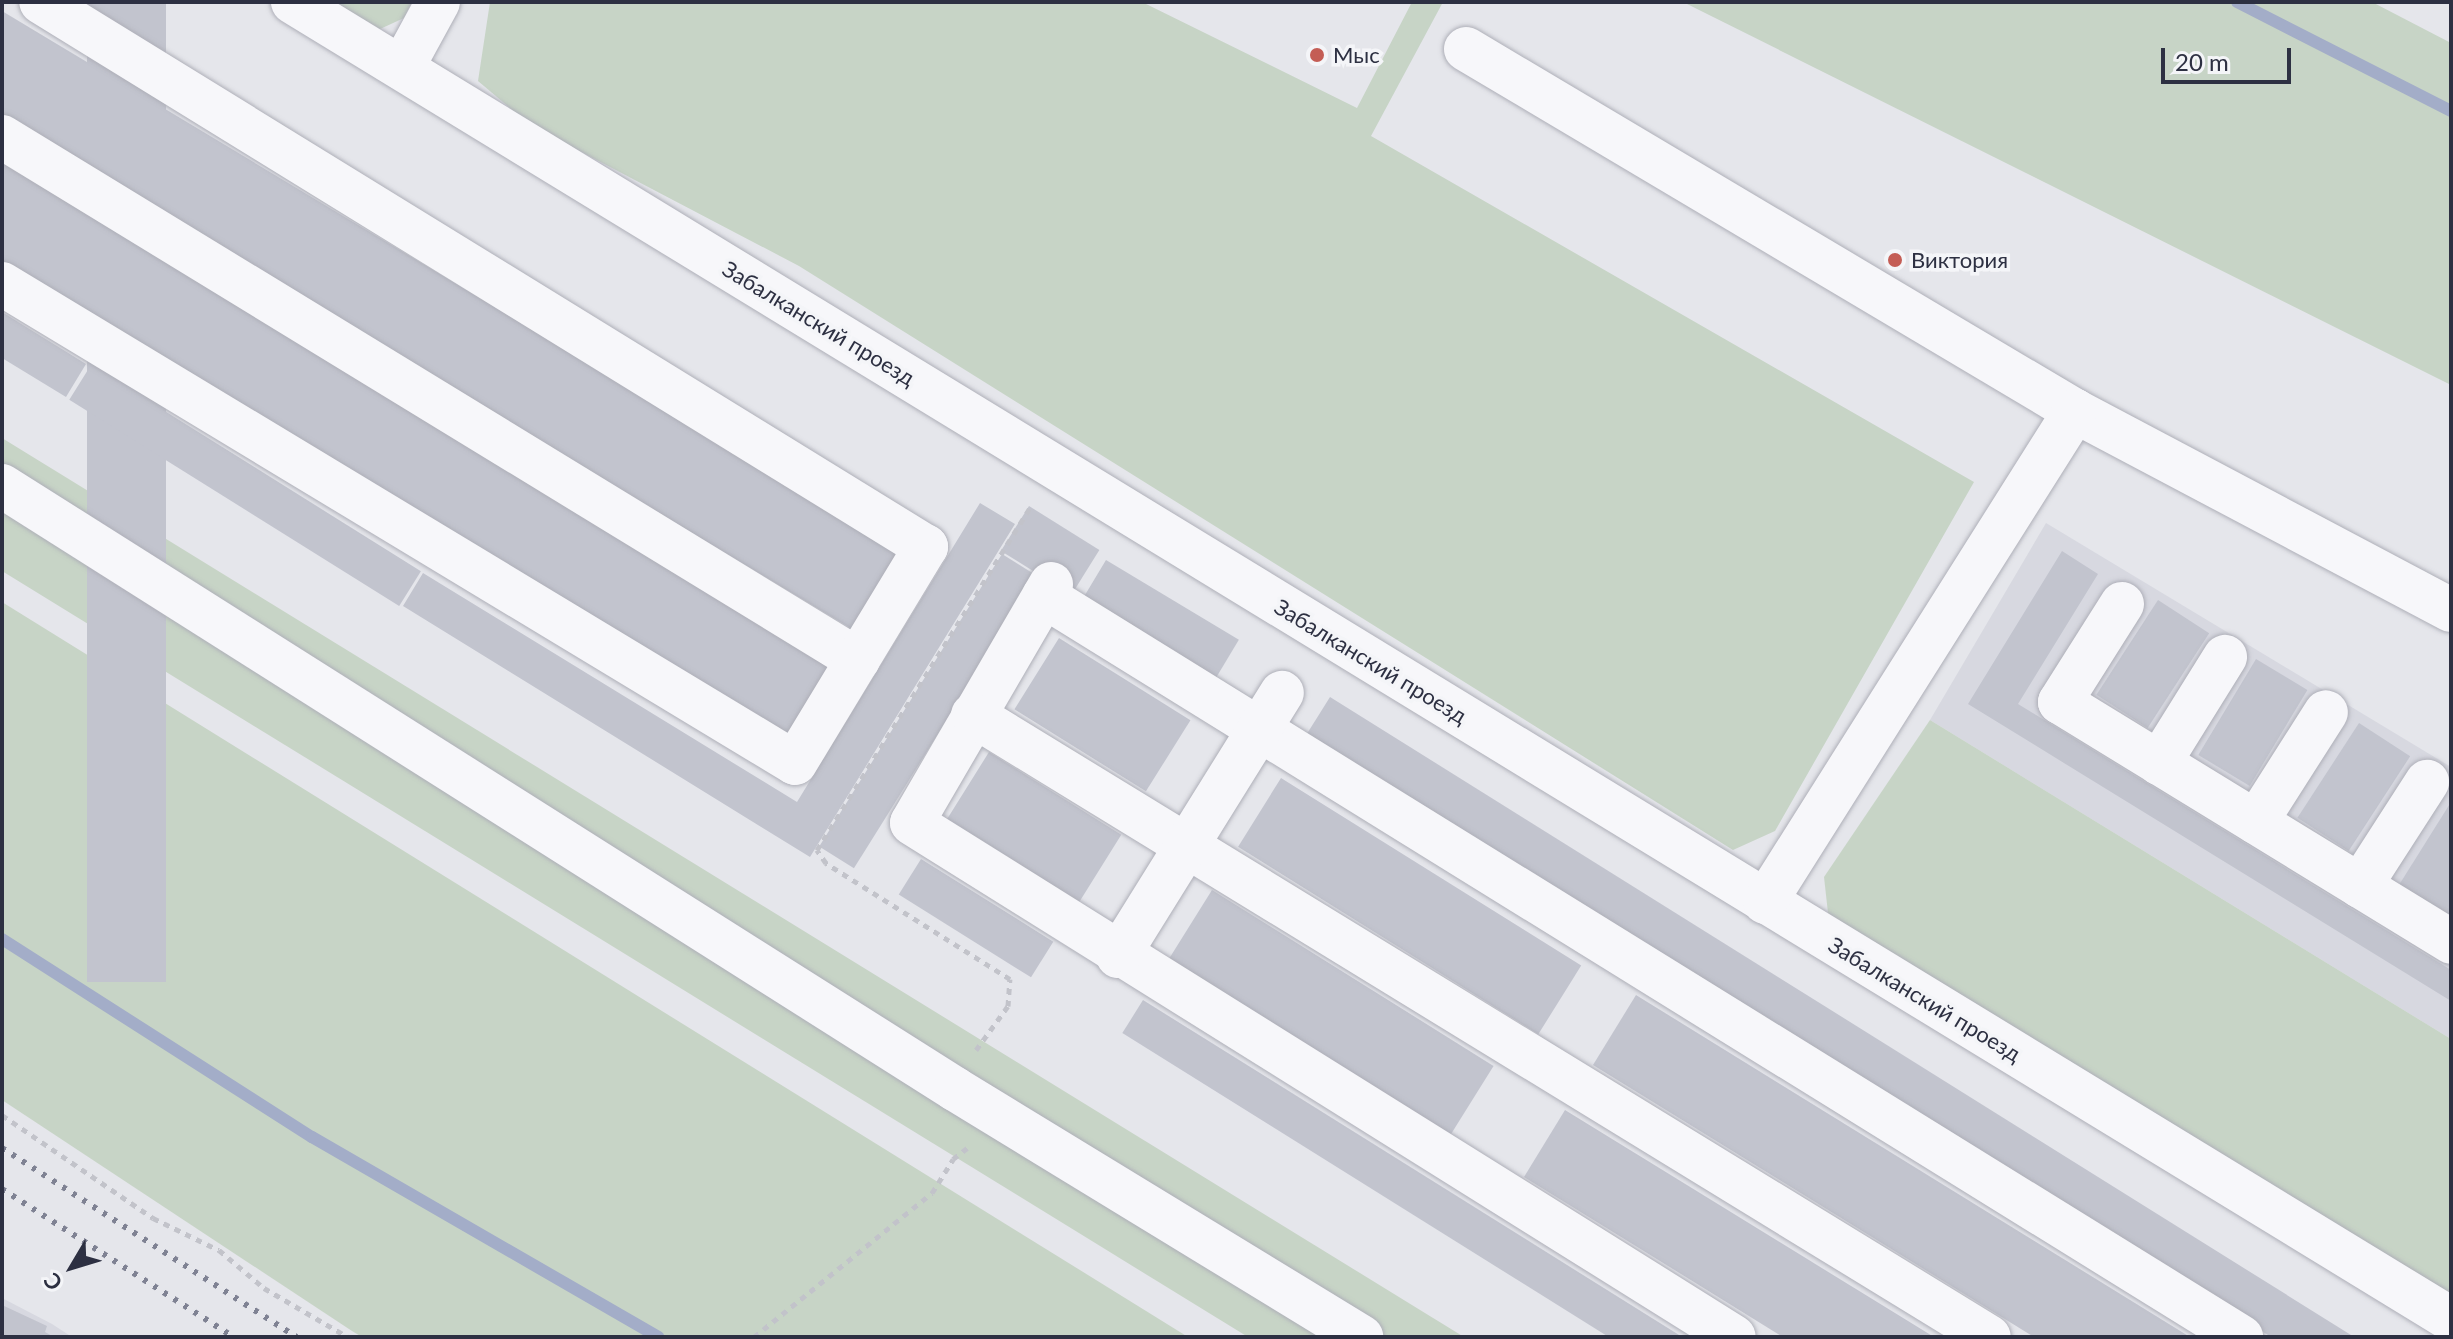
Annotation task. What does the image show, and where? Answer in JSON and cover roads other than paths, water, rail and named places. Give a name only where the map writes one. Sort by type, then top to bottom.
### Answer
[{"type":"street","points":[[2,284],[795,763],[926,547],[41,2]]},
{"type":"street","name":"Забалканский проезд","points":[[293,2],[2451,1319]]},
{"type":"street","points":[[402,68],[438,2]]},
{"type":"street","points":[[1466,49],[2075,411],[2451,610]]},
{"type":"street","points":[[2,137],[858,660]]},
{"type":"street","points":[[1765,902],[2075,411]]},
{"type":"street","points":[[2,486],[955,1089],[1361,1337]]},
{"type":"street","points":[[1734,1337],[1118,956],[912,823],[1048,590],[1259,730],[2241,1337]]},
{"type":"street","points":[[2122,604],[2060,702],[2451,942]]},
{"type":"street","points":[[2159,763],[2225,657]]},
{"type":"street","points":[[1118,956],[1282,693]]},
{"type":"street","points":[[2256,822],[2326,712]]},
{"type":"street","points":[[973,715],[1989,1337]]},
{"type":"street","points":[[2360,886],[2427,782]]},
{"type":"waterway","points":[[2237,2],[2451,111]]},
{"type":"waterway","points":[[2,939],[312,1137],[658,1337]]},
{"type":"railway","points":[[2,1148],[296,1337]]},
{"type":"railway","points":[[2,1189],[233,1337]]},
{"type":"place","name":"Мыс","points":[[1317,55]]},
{"type":"place","name":"Виктория","points":[[1895,260]]}]
